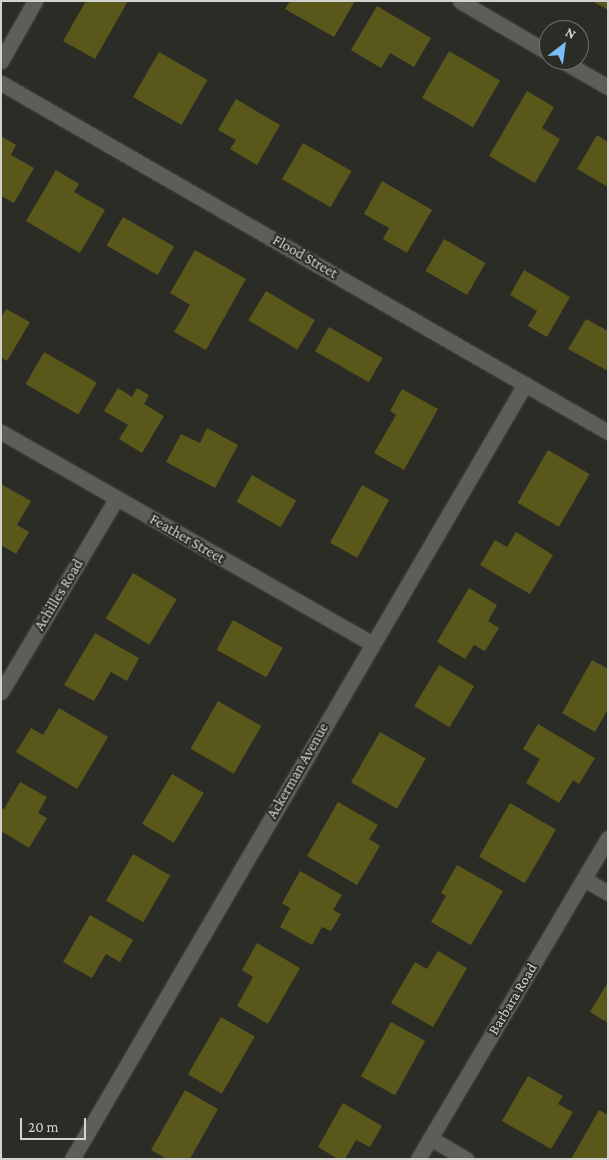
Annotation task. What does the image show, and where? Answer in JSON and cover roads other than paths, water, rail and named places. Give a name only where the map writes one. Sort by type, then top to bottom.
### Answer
[{"type":"street","points":[[1,61],[35,1]]},
{"type":"street","points":[[460,1],[539,47]]},
{"type":"street","points":[[578,70],[608,87]]},
{"type":"street","name":"Flood Street","points":[[1,83],[608,432]]},
{"type":"street","name":"Ackerman Avenue","points":[[72,1159],[525,384]]},
{"type":"street","name":"Feather Street","points":[[1,432],[373,644]]},
{"type":"street","name":"Achilles Road","points":[[1,692],[116,499]]},
{"type":"street","name":"Barbara Road","points":[[418,1159],[608,838]]},
{"type":"street","points":[[584,879],[608,893]]},
{"type":"street","points":[[430,1138],[466,1159]]}]
